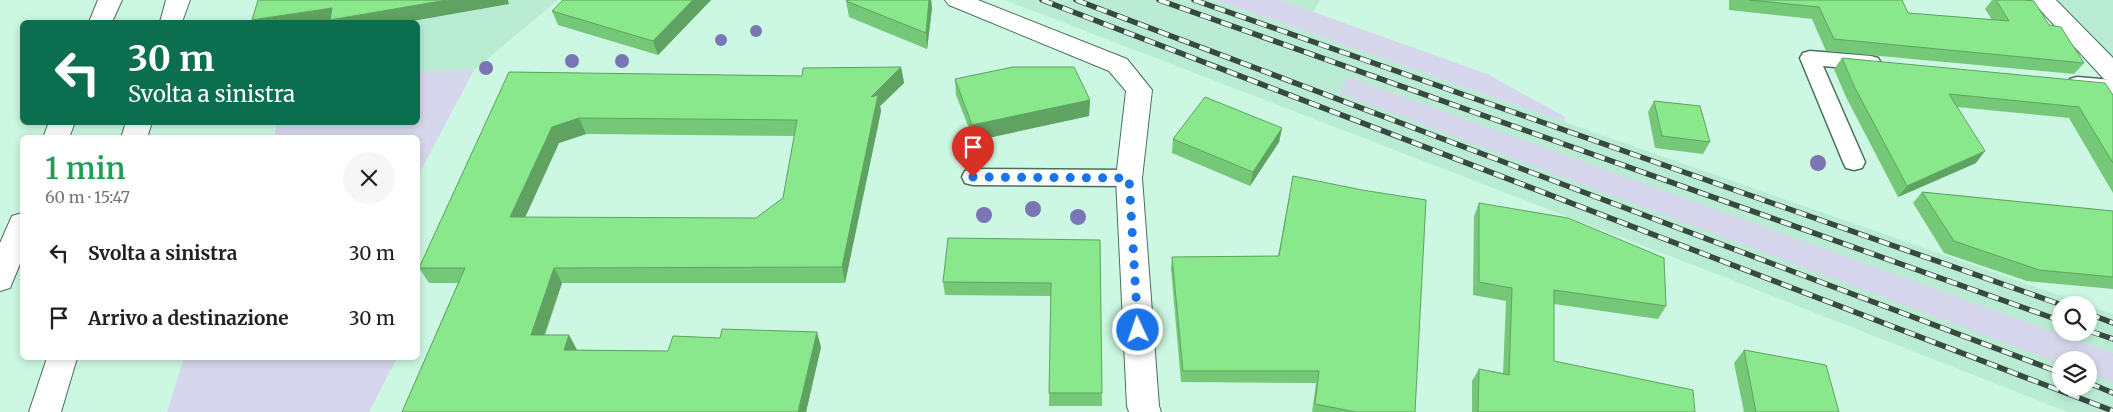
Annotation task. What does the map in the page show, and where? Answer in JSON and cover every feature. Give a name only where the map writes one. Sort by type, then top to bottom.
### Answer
[{"type":"main road","points":[[102,20],[110,0]]},
{"type":"main road","points":[[172,20],[178,0]]},
{"type":"main road","points":[[957,0],[1118,66],[1139,90],[1129,178],[1143,406],[1145,412]]},
{"type":"main road","points":[[2043,0],[2113,73]]},
{"type":"main road","points":[[0,280],[20,228]]},
{"type":"main road","points":[[44,412],[61,360]]},
{"type":"lane","points":[[1854,162],[1810,58],[1888,65]]},
{"type":"lane","points":[[2054,81],[2113,87]]},
{"type":"lane","points":[[973,177],[1129,178]]},
{"type":"shaded area","points":[[259,0],[558,0],[474,70],[420,71],[420,20],[254,20]]},
{"type":"shaded area","points":[[1005,0],[1215,0],[2061,296],[2052,296],[2052,331],[1834,253],[2052,358],[2052,396],[2097,396],[2097,375],[2113,381],[2113,412],[2068,412],[1706,270]]},
{"type":"shaded area","points":[[1215,0],[1280,0],[1487,74],[1565,117],[1564,122]]},
{"type":"shaded area","points":[[1280,0],[1320,0],[1313,12]]},
{"type":"shaded area","points":[[2056,0],[2113,0],[2113,59],[2082,25]]},
{"type":"shaded area","points":[[474,70],[420,172],[420,135],[274,135],[277,125],[420,125],[420,71]]},
{"type":"shaded area","points":[[1349,77],[2052,331],[2052,341],[2080,341],[2113,353],[2113,383],[2097,377],[2097,351],[2052,351],[2052,361],[1339,93]]},
{"type":"shaded area","points":[[2097,309],[2113,314],[2113,353],[2080,341],[2097,341]]},
{"type":"shaded area","points":[[183,360],[396,360],[369,412],[167,412]]},
{"type":"building","points":[[258,0],[447,0],[330,20],[332,8],[252,20]]},
{"type":"building","points":[[563,0],[693,0],[653,41],[552,11]]},
{"type":"building","points":[[929,0],[926,33],[846,1]]},
{"type":"building","points":[[1749,0],[1902,0],[1908,13],[2009,21],[1996,0],[2034,1],[2049,25],[2061,27],[2084,63],[1834,39],[1819,7]]},
{"type":"building","points":[[1842,58],[2105,83],[2113,95],[2113,163],[2079,107],[1949,94],[1985,151],[1907,186],[1854,86]]},
{"type":"building","points":[[901,67],[871,97],[878,95],[842,267],[554,268],[531,335],[569,335],[564,350],[668,351],[673,336],[720,338],[722,329],[817,332],[798,412],[402,412],[465,268],[420,268],[420,266],[509,72],[802,76],[803,68]],"holes":[[[579,118],[797,120],[783,198],[756,218],[510,217],[552,127]]]},
{"type":"building","points":[[1013,67],[1074,67],[1090,100],[972,125],[955,79]]},
{"type":"building","points":[[1205,97],[1282,128],[1253,172],[1173,139]]},
{"type":"building","points":[[1654,101],[1700,106],[1710,142],[1662,136]]},
{"type":"building","points":[[1293,176],[1362,190],[1426,200],[1415,412],[1356,412],[1315,404],[1319,371],[1183,371],[1172,257],[1279,256]]},
{"type":"building","points":[[1922,192],[2113,211],[2113,277],[2039,270],[1954,241]]},
{"type":"building","points":[[1479,203],[1568,218],[1664,258],[1666,306],[1554,290],[1554,361],[1693,390],[1695,412],[1478,412],[1479,369],[1509,375],[1512,288],[1479,282]]},
{"type":"building","points":[[948,238],[1100,240],[1102,393],[1049,393],[1051,283],[943,282]]},
{"type":"building","points":[[1744,350],[1826,365],[1839,412],[1756,412]]},
{"type":"railway","points":[[1042,0],[2113,411]]},
{"type":"railway","points":[[1076,0],[2052,370]]},
{"type":"railway","points":[[1159,0],[2052,318]]},
{"type":"railway","points":[[1194,0],[2052,301]]},
{"type":"railway","points":[[2097,317],[2113,323]]},
{"type":"railway","points":[[2097,334],[2113,339]]},
{"type":"railway","points":[[2097,386],[2113,393]]},
{"type":"route","points":[[973,177],[1129,178],[1138,330]]}]
